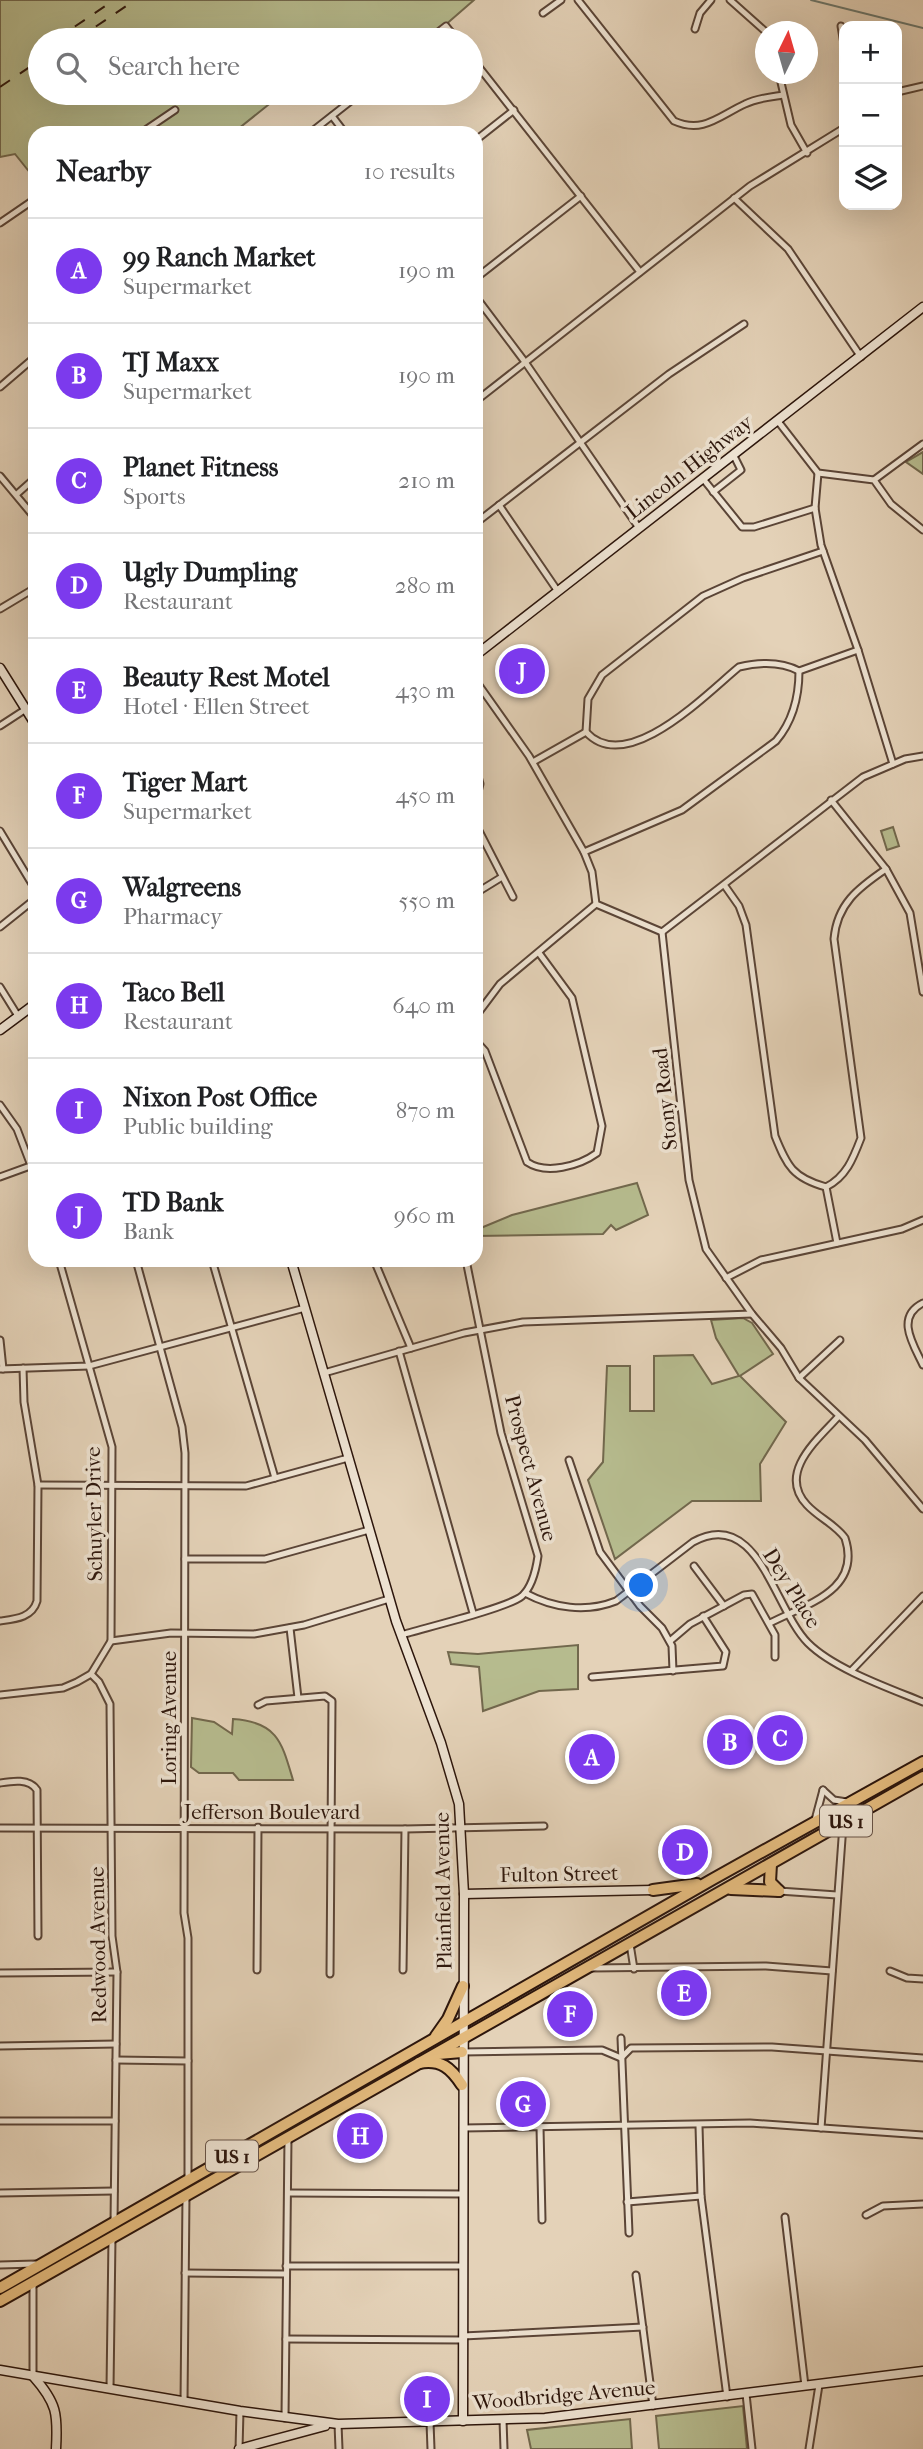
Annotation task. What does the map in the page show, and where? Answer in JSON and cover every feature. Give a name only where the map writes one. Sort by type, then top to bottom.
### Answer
[{"type":"highway","name":"US 1","points":[[0,2288],[713,1878],[923,1762]]},
{"type":"highway","name":"US 1","points":[[0,2301],[920,1779]]},
{"type":"highway","points":[[771,1864],[769,1882],[779,1891]]},
{"type":"highway","points":[[653,1890],[691,1886],[713,1878]]},
{"type":"highway","points":[[706,1901],[731,1889],[779,1891]]},
{"type":"highway","points":[[653,1890],[664,1896],[661,1909]]},
{"type":"highway","points":[[435,2038],[448,2019],[463,1986]]},
{"type":"highway","points":[[432,2054],[463,2052]]},
{"type":"highway","points":[[410,2066],[431,2061],[440,2063],[453,2071],[462,2085]]},
{"type":"street","points":[[543,13],[561,0]]},
{"type":"street","points":[[578,0],[674,121],[702,126],[745,104],[783,94]]},
{"type":"street","points":[[695,29],[700,13],[711,0]]},
{"type":"street","points":[[730,0],[755,22]]},
{"type":"street","points":[[483,72],[640,272]]},
{"type":"street","points":[[781,84],[791,125],[807,153]]},
{"type":"street","points":[[902,91],[923,86]]},
{"type":"street","points":[[319,126],[346,105]]},
{"type":"street","points":[[151,126],[175,110]]},
{"type":"street","points":[[483,134],[514,110]]},
{"type":"street","points":[[332,116],[340,126]]},
{"type":"street","points":[[483,395],[734,198],[839,131]]},
{"type":"street","points":[[483,273],[581,196]]},
{"type":"street","points":[[734,198],[788,250],[860,357]]},
{"type":"street","points":[[0,223],[28,204]]},
{"type":"street","points":[[483,306],[525,362],[639,528]]},
{"type":"street","name":"Lincoln Highway","points":[[483,648],[704,480],[923,307]]},
{"type":"street","points":[[483,518],[669,374],[744,324]]},
{"type":"street","points":[[0,387],[28,363]]},
{"type":"street","points":[[777,420],[818,473],[815,508],[823,551],[859,650],[894,764]]},
{"type":"street","points":[[818,473],[874,480],[923,444]]},
{"type":"street","points":[[713,492],[741,470],[734,456]]},
{"type":"street","points":[[0,476],[28,509]]},
{"type":"street","points":[[704,480],[735,522],[747,528],[815,508]]},
{"type":"street","points":[[874,480],[891,504],[923,530]]},
{"type":"street","points":[[17,494],[28,484]]},
{"type":"street","points":[[499,505],[557,590]]},
{"type":"street","points":[[823,551],[743,578],[703,596],[602,675],[588,699],[586,732],[594,740],[627,744],[658,732],[739,667],[757,663],[779,664],[799,671],[859,650]]},
{"type":"street","points":[[0,609],[28,592]]},
{"type":"street","points":[[0,668],[28,712]]},
{"type":"street","points":[[584,852],[682,810],[776,741],[785,730],[794,710],[799,671]]},
{"type":"street","points":[[483,691],[533,762],[584,852],[592,872],[596,904]]},
{"type":"street","points":[[0,726],[26,709]]},
{"type":"street","points":[[533,762],[586,732]]},
{"type":"street","points":[[596,904],[662,932],[863,777],[923,756]]},
{"type":"street","points":[[831,800],[886,869],[910,913],[923,992]]},
{"type":"street","points":[[0,831],[28,877]]},
{"type":"street","points":[[483,839],[513,897]]},
{"type":"street","points":[[725,886],[739,906],[746,925],[775,1136],[786,1164],[810,1183],[826,1187],[836,1182],[848,1169],[861,1138],[834,939],[835,927],[842,907],[862,886],[886,869]]},
{"type":"street","points":[[483,889],[502,877]]},
{"type":"street","points":[[0,927],[28,904]]},
{"type":"street","points":[[483,1005],[491,993],[596,904]]},
{"type":"street","name":"Stony Road","points":[[662,932],[689,1180],[706,1250],[752,1314],[781,1348],[799,1378],[865,1440],[923,1509]]},
{"type":"street","points":[[483,1049],[527,1162],[534,1167],[558,1168],[597,1153],[602,1126],[572,998],[539,953]]},
{"type":"street","points":[[0,987],[18,1016]]},
{"type":"street","points":[[0,1030],[28,1011]]},
{"type":"street","points":[[0,1105],[17,1129],[28,1152]]},
{"type":"street","points":[[0,1177],[28,1167]]},
{"type":"street","points":[[826,1187],[837,1243]]},
{"type":"street","points":[[726,1278],[761,1260],[902,1229],[923,1220]]},
{"type":"street","name":"Schuyler Drive","points":[[61,1267],[112,1447],[111,1641]]},
{"type":"street","name":"Loring Avenue","points":[[138,1267],[182,1427],[186,1559],[184,1828],[188,2181]]},
{"type":"street","points":[[214,1267],[275,1478]]},
{"type":"street","name":"Plainfield Avenue","points":[[293,1267],[389,1599],[459,1804],[464,1894],[463,2421]]},
{"type":"street","points":[[377,1267],[411,1348]]},
{"type":"street","name":"Prospect Avenue","points":[[468,1267],[501,1433],[538,1556],[536,1571],[525,1593]]},
{"type":"street","points":[[923,1303],[914,1307],[907,1318],[909,1336],[923,1365]]},
{"type":"street","points":[[0,1340],[1,1369],[89,1366],[162,1349],[305,1308]]},
{"type":"street","points":[[324,1373],[482,1330],[530,1322],[752,1314]]},
{"type":"street","points":[[799,1378],[840,1340]]},
{"type":"street","points":[[399,1351],[473,1613]]},
{"type":"street","points":[[0,1621],[25,1616],[36,1607],[38,1485],[26,1411],[23,1368]]},
{"type":"street","points":[[770,1623],[833,1590],[844,1578],[849,1566],[845,1538],[806,1505],[796,1482],[797,1467],[804,1455],[838,1417]]},
{"type":"street","points":[[38,1485],[246,1486],[348,1458]]},
{"type":"street","points":[[569,1460],[600,1552],[670,1641],[673,1671]]},
{"type":"street","points":[[186,1559],[265,1559],[369,1530]]},
{"type":"street","name":"Dey Place","points":[[525,1593],[544,1603],[586,1607],[616,1601],[693,1542],[706,1535],[724,1534],[736,1538],[752,1552],[806,1642],[834,1662],[923,1702]]},
{"type":"street","points":[[694,1566],[724,1606]]},
{"type":"street","points":[[401,1635],[508,1605],[525,1593]]},
{"type":"street","points":[[670,1641],[703,1616],[744,1595],[755,1595],[775,1635],[775,1657]]},
{"type":"street","points":[[852,1670],[923,1596]]},
{"type":"street","points":[[0,1695],[63,1688],[91,1674],[111,1641],[186,1634],[254,1634],[290,1628],[389,1599]]},
{"type":"street","points":[[592,1677],[724,1665],[726,1656],[722,1642],[703,1616]]},
{"type":"street","points":[[290,1628],[298,1698]]},
{"type":"street","name":"Redwood Avenue","points":[[91,1674],[99,1682],[110,1704],[112,1936],[117,1972],[114,2222]]},
{"type":"street","points":[[258,1705],[261,1702],[325,1696],[332,1701],[330,1974]]},
{"type":"street","points":[[0,1783],[20,1781],[36,1787],[38,1936]]},
{"type":"street","points":[[814,1823],[823,1790],[838,1801],[853,1801]]},
{"type":"street","points":[[821,2129],[844,1823]]},
{"type":"street","name":"Jefferson Boulevard","points":[[0,1828],[405,1829],[544,1826]]},
{"type":"street","points":[[257,1970],[258,1827]]},
{"type":"street","points":[[404,1970],[405,1829]]},
{"type":"street","name":"Fulton Street","points":[[464,1894],[653,1890]]},
{"type":"street","points":[[779,1891],[837,1895]]},
{"type":"street","points":[[630,1943],[634,1969]]},
{"type":"street","points":[[586,1968],[766,1966],[832,1971]]},
{"type":"street","points":[[890,1970],[907,1978],[923,1979]]},
{"type":"street","points":[[0,1973],[117,1972]]},
{"type":"street","points":[[621,2038],[629,2233]]},
{"type":"street","points":[[0,2046],[116,2044]]},
{"type":"street","points":[[621,2058],[631,2048],[772,2047],[923,2058]]},
{"type":"street","points":[[463,2052],[602,2050],[621,2058]]},
{"type":"street","points":[[116,2060],[188,2061]]},
{"type":"street","points":[[0,2121],[115,2120]]},
{"type":"street","points":[[463,2128],[699,2126],[750,2123],[923,2135]]},
{"type":"street","points":[[699,2126],[701,2196],[727,2397]]},
{"type":"street","points":[[541,2127],[542,2220]]},
{"type":"street","points":[[285,2418],[288,2138]]},
{"type":"street","points":[[0,2193],[114,2191]]},
{"type":"street","points":[[288,2193],[463,2194]]},
{"type":"street","points":[[184,2402],[186,2196]]},
{"type":"street","points":[[627,2202],[701,2196]]},
{"type":"street","points":[[866,2215],[883,2206],[923,2204]]},
{"type":"street","points":[[785,2217],[805,2386]]},
{"type":"street","points":[[110,2389],[112,2236]]},
{"type":"street","points":[[0,2265],[42,2264]]},
{"type":"street","points":[[286,2266],[462,2266]]},
{"type":"street","points":[[185,2273],[286,2274]]},
{"type":"street","points":[[636,2275],[653,2406]]},
{"type":"street","points":[[33,2282],[33,2376],[55,2406],[58,2416],[57,2449]]},
{"type":"street","points":[[286,2339],[463,2338],[643,2327]]},
{"type":"street","name":"Woodbridge Avenue","points":[[0,2370],[240,2411],[338,2424],[503,2420],[653,2406],[923,2371]]},
{"type":"street","points":[[809,2449],[819,2385]]},
{"type":"street","points":[[746,2394],[752,2449]]},
{"type":"street","points":[[240,2411],[239,2449],[303,2429],[338,2424],[339,2449]]},
{"type":"street","points":[[503,2420],[505,2449]]},
{"type":"street","points":[[430,2422],[431,2449]]},
{"type":"green space","points":[[0,0],[474,0],[442,28],[28,28],[28,105],[268,105],[242,126],[28,126],[28,170],[15,154],[0,157]]},
{"type":"green space","points":[[923,452],[923,474],[906,462]]},
{"type":"green space","points":[[893,827],[899,846],[887,850],[881,831]]},
{"type":"green space","points":[[637,1183],[648,1215],[616,1230],[611,1225],[603,1234],[483,1236],[483,1227],[512,1215]]},
{"type":"green space","points":[[743,1318],[752,1323],[773,1354],[740,1376],[786,1422],[760,1464],[761,1501],[692,1501],[615,1559],[588,1480],[603,1462],[607,1366],[630,1366],[630,1411],[654,1411],[654,1356],[693,1355],[712,1384],[739,1376],[716,1338],[711,1320]]},
{"type":"green space","points":[[578,1645],[578,1689],[539,1691],[483,1711],[479,1667],[451,1664],[448,1652],[478,1654]]},
{"type":"green space","points":[[192,1718],[214,1722],[232,1734],[233,1719],[248,1721],[269,1730],[281,1745],[293,1780],[239,1780],[233,1773],[199,1773],[191,1767]]},
{"type":"green space","points":[[743,2406],[747,2449],[659,2449],[656,2416]]},
{"type":"green space","points":[[630,2419],[632,2449],[531,2449],[527,2430]]},
{"type":"waterway","points":[[811,0],[923,28]]},
{"type":"railway","points":[[73,28],[114,0]]},
{"type":"railway","points":[[94,28],[135,0]]},
{"type":"railway","points":[[0,87],[28,68]]},
{"type":"place","name":"TD Bank","points":[[522,671]]},
{"type":"place","name":"Planet Fitness","points":[[780,1738]]},
{"type":"place","name":"TJ Maxx","points":[[730,1742]]},
{"type":"place","name":"99 Ranch Market","points":[[592,1757]]},
{"type":"place","name":"Ugly Dumpling","points":[[685,1852]]},
{"type":"place","name":"Beauty Rest Motel","points":[[684,1993]]},
{"type":"place","name":"Tiger Mart","points":[[570,2014]]},
{"type":"place","name":"Walgreens","points":[[523,2104]]},
{"type":"place","name":"Taco Bell","points":[[360,2136]]},
{"type":"place","name":"Nixon Post Office","points":[[427,2399]]}]
